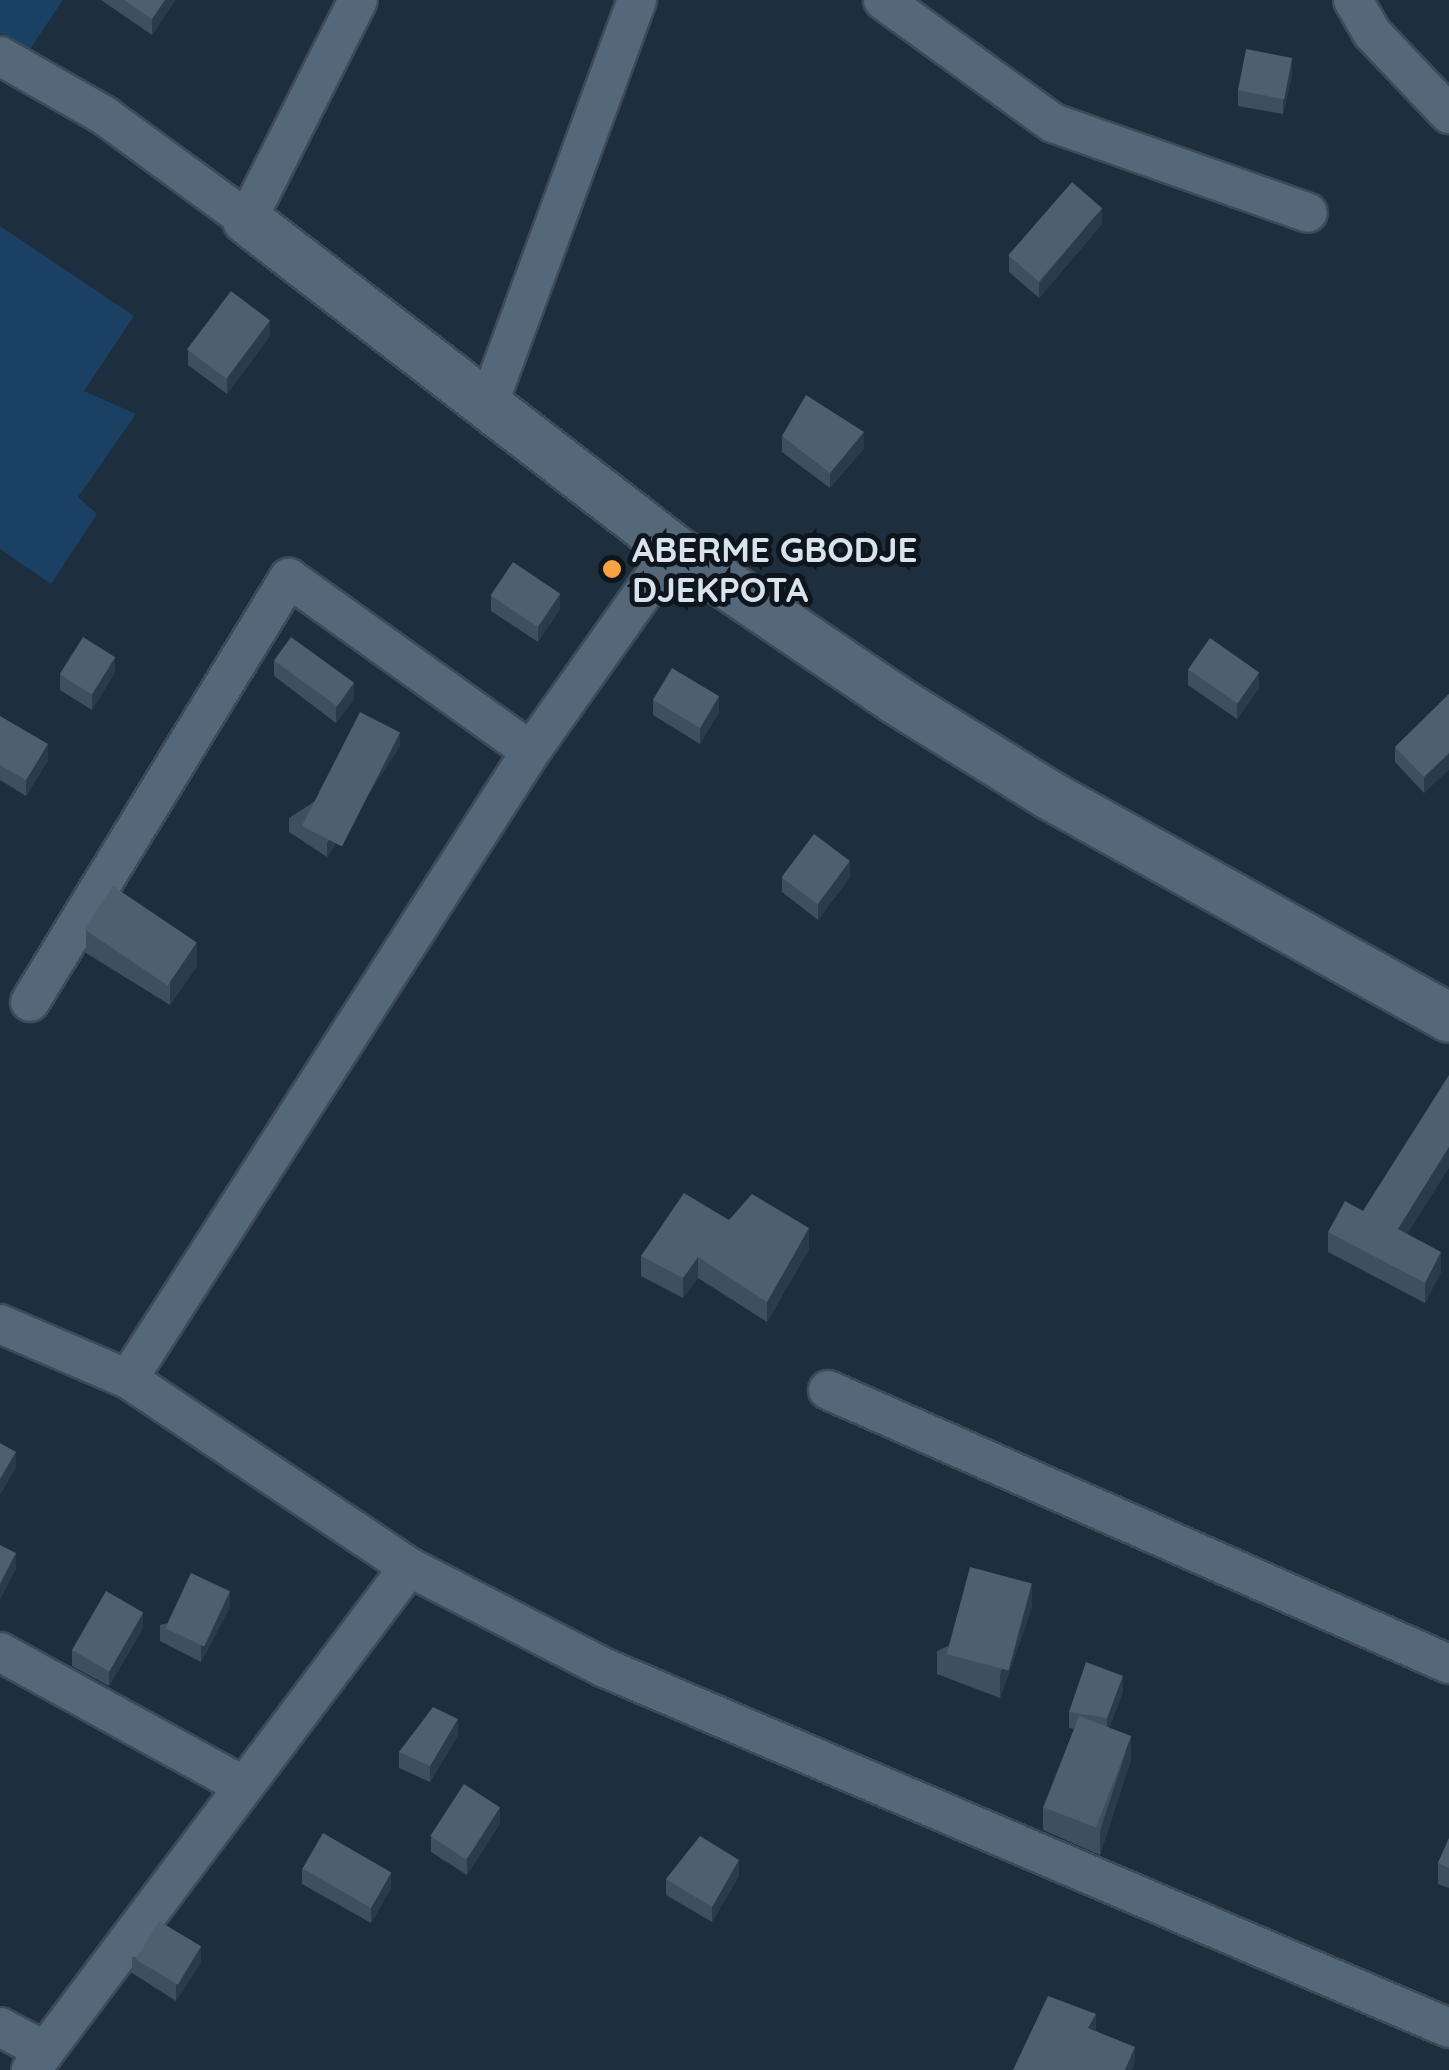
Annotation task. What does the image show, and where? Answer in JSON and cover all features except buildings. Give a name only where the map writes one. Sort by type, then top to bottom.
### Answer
[{"type":"street","points":[[247,220],[358,0]]},
{"type":"street","points":[[488,405],[638,0]]},
{"type":"street","points":[[883,0],[1053,123],[1308,213]]},
{"type":"street","points":[[1353,0],[1372,33],[1449,114]]},
{"type":"street","points":[[0,56],[105,116],[247,220],[674,550],[896,700],[1049,794],[1449,1018]]},
{"type":"street","points":[[128,1379],[531,751],[674,550]]},
{"type":"street","points":[[30,1002],[289,578],[531,751]]},
{"type":"street","points":[[0,1324],[128,1379],[409,1567],[605,1668],[1449,2028]]},
{"type":"street","points":[[828,1390],[1449,1664]]},
{"type":"street","points":[[0,2028],[38,2060],[409,1567]]},
{"type":"street","points":[[0,1652],[244,1786]]},
{"type":"shaded area","points":[[0,0],[63,0],[30,49],[0,33]]},
{"type":"shaded area","points":[[0,226],[134,316],[84,391],[136,414],[78,497],[97,514],[51,584],[0,549]]},
{"type":"place","name":"ABERME GBODJE DJEKPOTA","points":[[612,569]]}]
